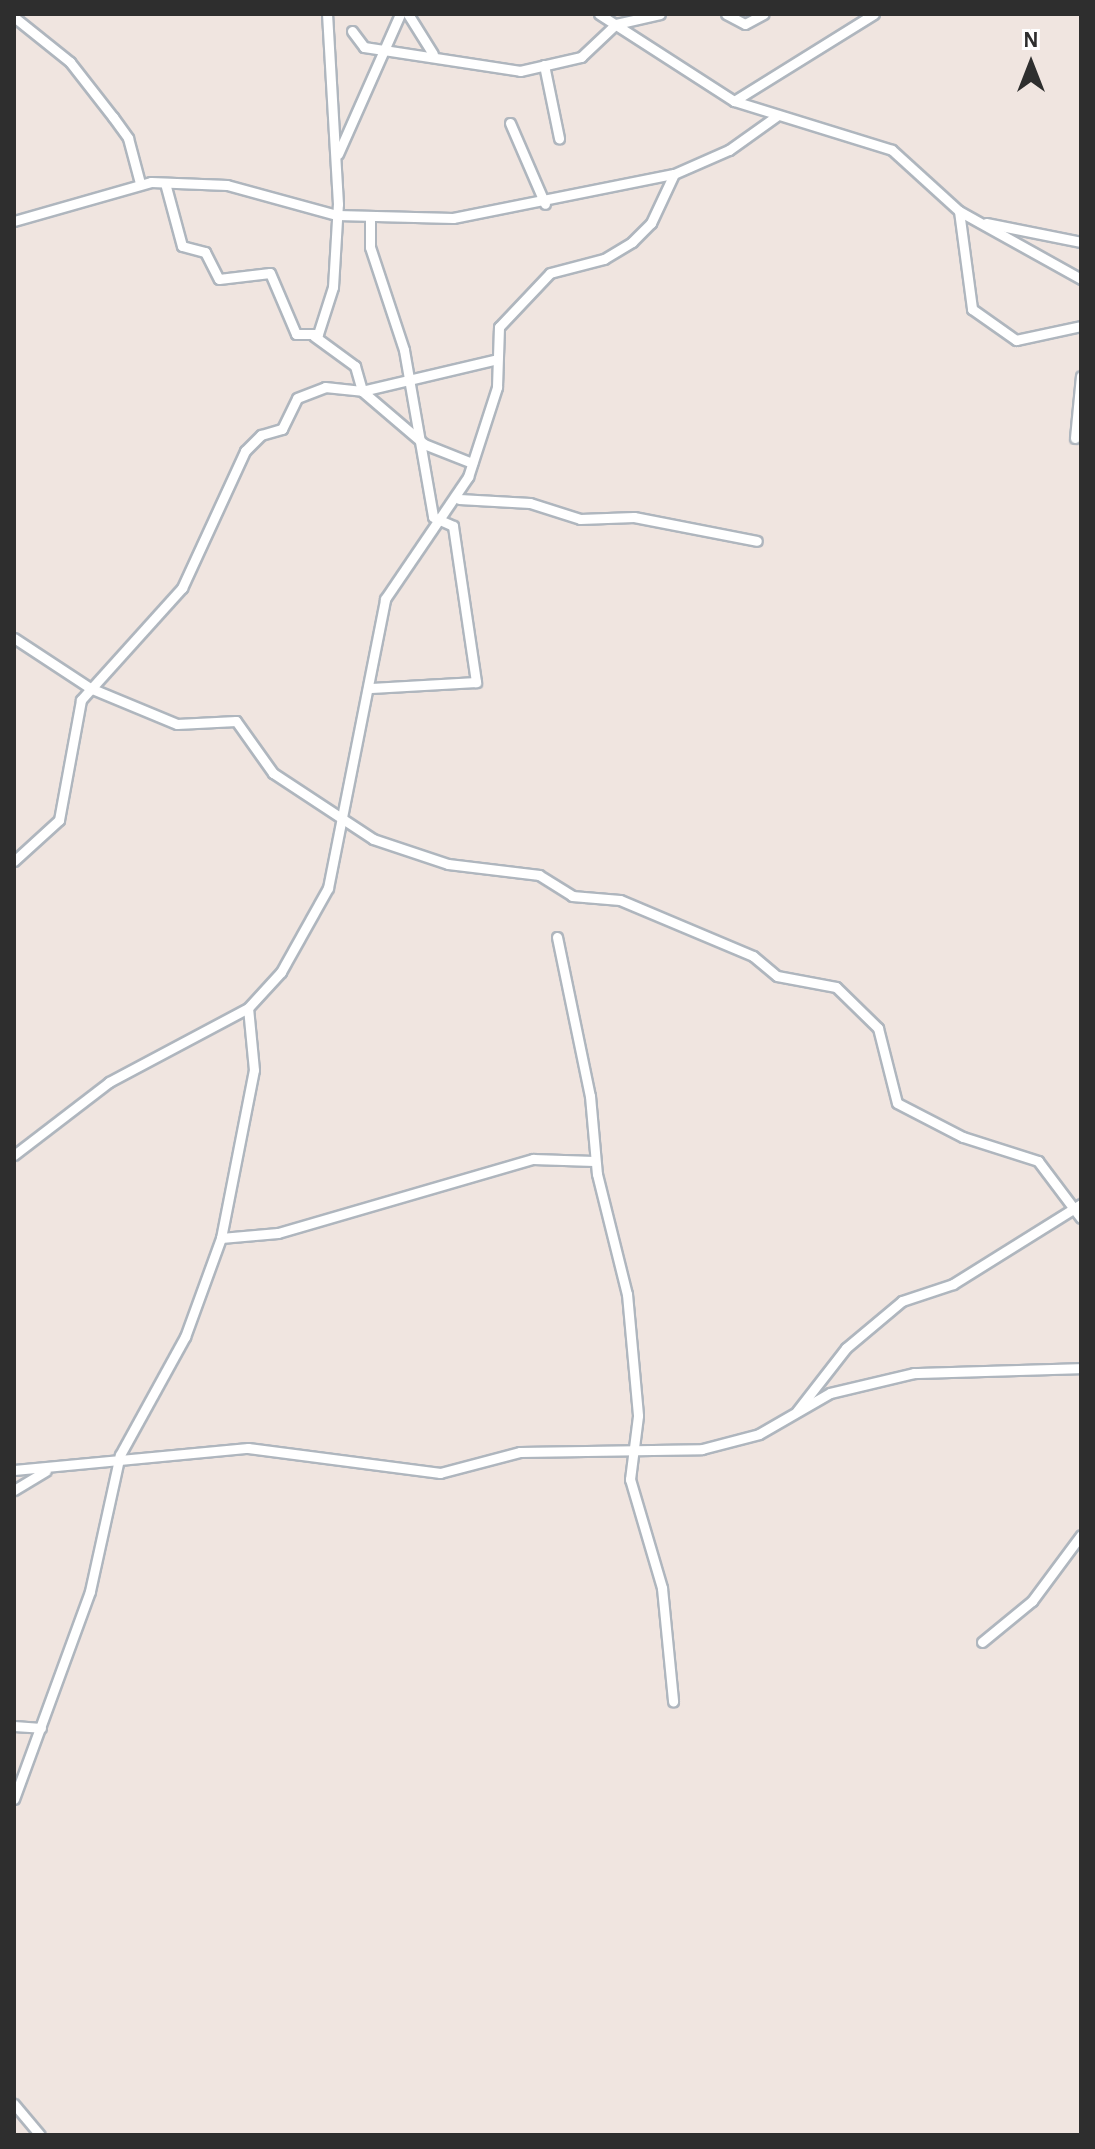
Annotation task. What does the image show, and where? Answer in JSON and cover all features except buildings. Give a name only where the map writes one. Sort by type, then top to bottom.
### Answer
[{"type":"street","points":[[314,336],[333,287],[337,215],[338,154],[327,14]]},
{"type":"street","points":[[338,154],[383,46],[400,14]]},
{"type":"street","points":[[408,14],[433,54]]},
{"type":"street","points":[[352,31],[364,47],[383,46],[520,71],[581,57],[616,24],[660,14]]},
{"type":"street","points":[[726,14],[745,24],[764,14]]},
{"type":"street","points":[[734,101],[874,14]]},
{"type":"street","points":[[602,15],[734,101],[892,150],[959,211],[1081,279]]},
{"type":"street","points":[[14,17],[70,62],[113,117],[128,138],[140,183]]},
{"type":"street","points":[[544,65],[559,138]]},
{"type":"street","points":[[14,221],[140,183],[247,189],[337,215],[444,219],[545,204],[674,174],[729,150],[778,115]]},
{"type":"street","points":[[510,123],[545,204]]},
{"type":"street","points":[[14,1155],[109,1082],[248,1008],[281,972],[328,888],[371,688],[377,624],[394,577],[459,499],[497,387],[499,327],[525,294],[562,267],[604,259],[632,242],[651,223],[674,174]]},
{"type":"street","points":[[165,183],[182,246],[205,252],[219,279],[270,273],[296,334],[314,336],[355,366],[362,391],[424,444],[472,463]]},
{"type":"street","points":[[959,211],[972,309],[1016,340],[1081,326]]},
{"type":"street","points":[[370,216],[370,247],[410,378],[424,444],[433,517],[444,518]]},
{"type":"street","points":[[979,222],[1081,242]]},
{"type":"street","points":[[14,861],[59,820],[73,717],[90,688],[182,588],[245,451],[261,435],[282,429],[287,409],[310,390],[362,391],[410,378],[445,376],[497,359]]},
{"type":"street","points":[[1075,438],[1081,376]]},
{"type":"street","points":[[459,499],[530,503],[580,519],[634,517],[757,541]]},
{"type":"street","points":[[371,688],[476,682],[457,545],[444,518]]},
{"type":"street","points":[[14,638],[90,688],[177,724],[236,721],[273,773],[373,839],[448,864],[539,875],[572,896],[620,900],[753,956],[777,976],[836,987],[878,1028],[897,1103],[963,1137],[1038,1161],[1077,1207],[1081,1218]]},
{"type":"street","points":[[557,937],[590,1096],[594,1161],[627,1294],[638,1404],[632,1453],[632,1492],[665,1603],[673,1701]]},
{"type":"street","points":[[14,1799],[90,1591],[120,1455],[185,1337],[221,1238],[254,1070],[248,1008]]},
{"type":"street","points":[[221,1238],[292,1229],[533,1159],[594,1161]]},
{"type":"street","points":[[793,1417],[846,1348],[902,1301],[953,1284],[990,1254],[1077,1207]]},
{"type":"street","points":[[14,1470],[48,1470],[120,1455],[211,1456],[248,1448],[440,1473],[520,1452],[632,1453],[702,1449],[793,1417],[830,1393],[914,1373],[1081,1368]]},
{"type":"street","points":[[14,1490],[48,1470]]},
{"type":"street","points":[[982,1642],[1032,1601],[1081,1535]]},
{"type":"street","points":[[14,1726],[41,1728]]},
{"type":"street","points":[[14,2104],[40,2135]]},
{"type":"street","points":[[14,2117],[29,2120]]}]
